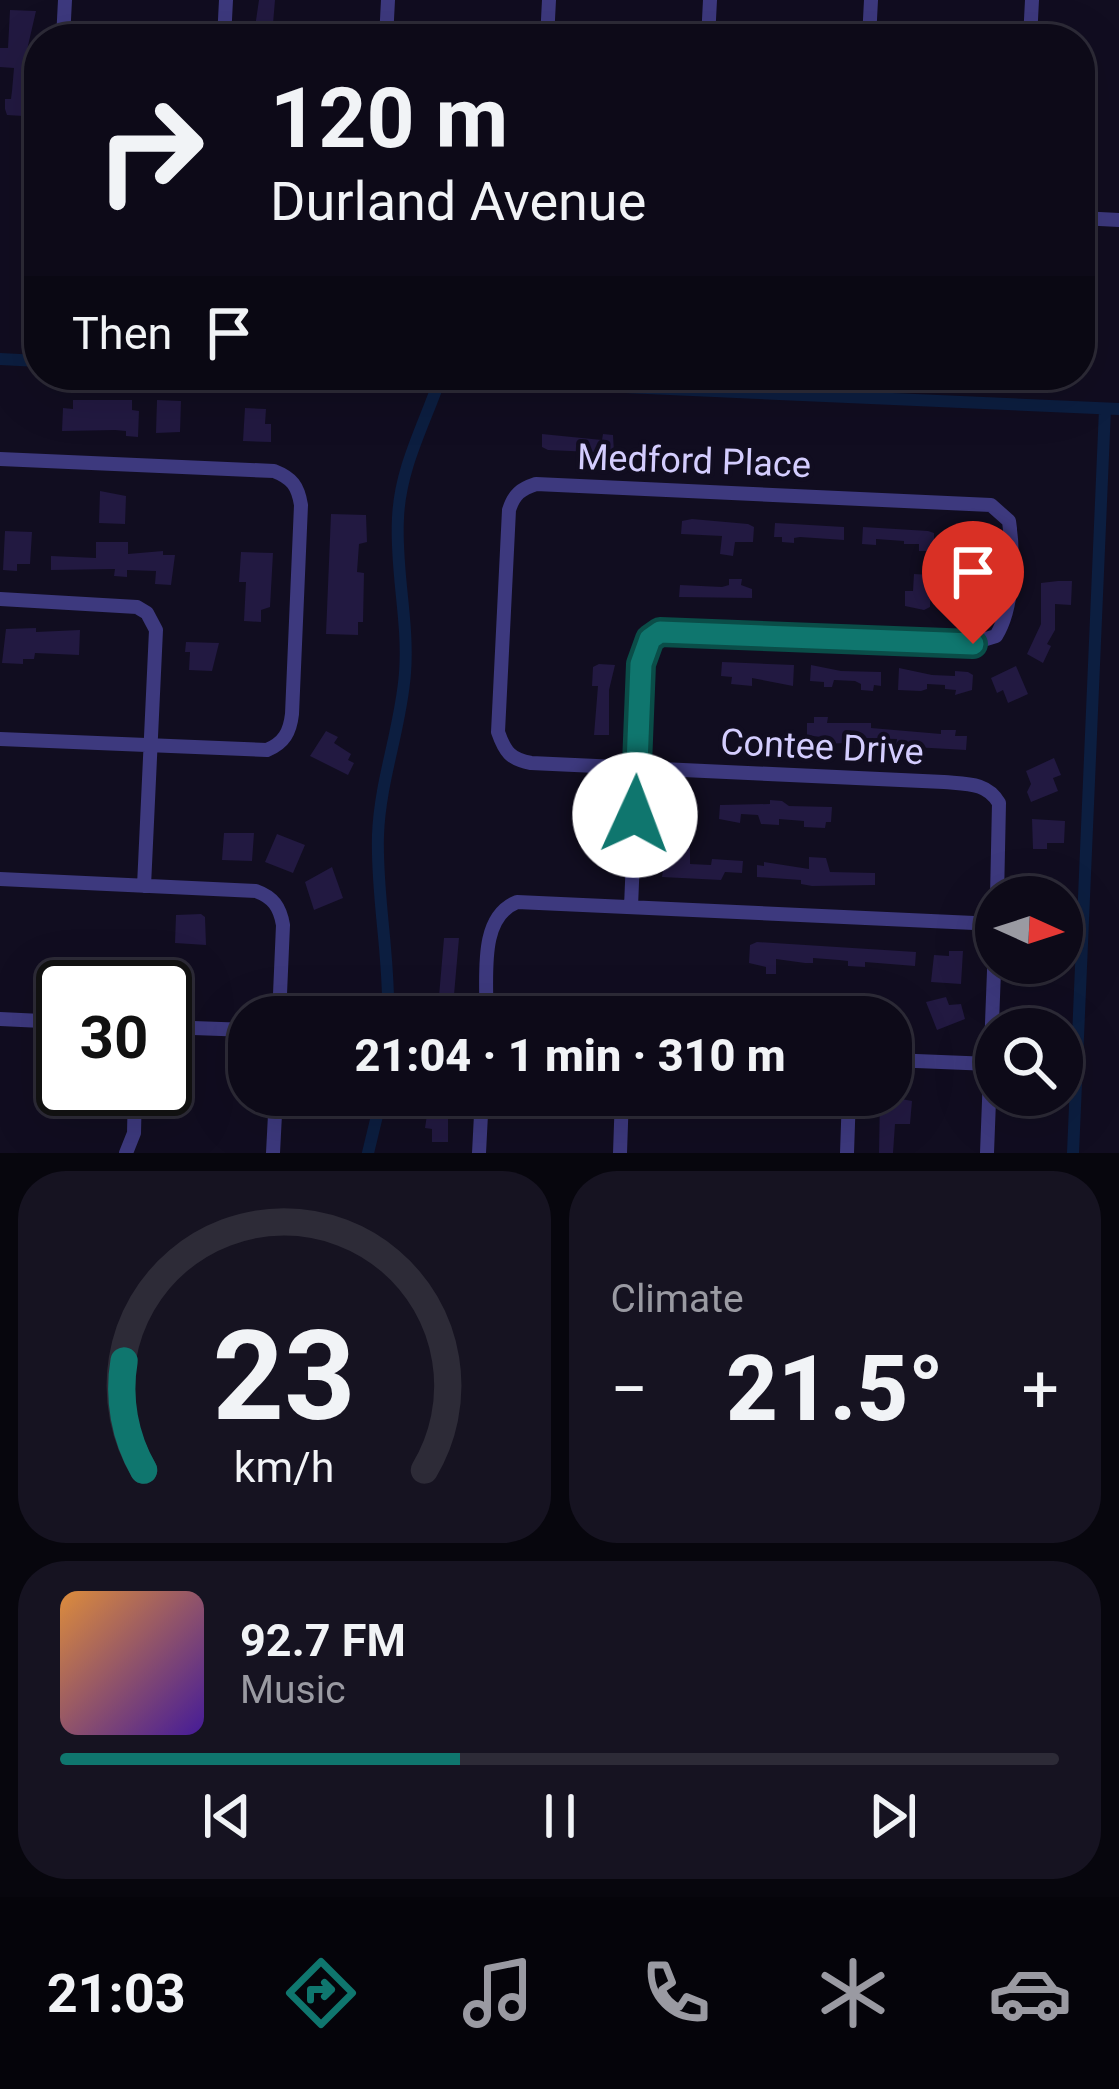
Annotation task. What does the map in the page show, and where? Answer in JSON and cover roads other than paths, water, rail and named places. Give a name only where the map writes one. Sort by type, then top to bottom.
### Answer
[{"type":"street","points":[[0,459],[274,471],[289,476],[301,505],[292,714],[280,745],[268,750],[0,739]]},
{"type":"street","name":"Medford Place","points":[[506,752],[498,732],[509,510],[512,498],[523,488],[536,484],[992,505],[1009,521],[1005,622],[997,636],[973,644],[660,632],[650,639],[641,664],[637,768]]},
{"type":"street","points":[[0,599],[137,607],[147,613],[155,630],[144,886]]},
{"type":"street","name":"Contee Drive","points":[[506,752],[531,764],[979,785],[992,792],[1000,817],[998,876]]},
{"type":"street","points":[[632,908],[637,768]]},
{"type":"street","points":[[0,879],[256,891],[270,896],[283,925],[280,996]]},
{"type":"street","points":[[487,996],[490,928],[502,908],[517,902],[975,920]]},
{"type":"street","points":[[0,1019],[36,1021]]},
{"type":"street","points":[[192,1028],[228,1029]]},
{"type":"street","points":[[912,1061],[975,1063]]},
{"type":"street","points":[[125,1153],[135,1116]]},
{"type":"street","points":[[273,1153],[275,1116]]},
{"type":"street","points":[[479,1153],[481,1116]]},
{"type":"street","points":[[620,1153],[621,1116]]},
{"type":"street","points":[[847,1153],[848,1116]]},
{"type":"street","points":[[988,1153],[989,1116]]},
{"type":"waterway","points":[[0,359],[24,360]]},
{"type":"waterway","points":[[388,996],[378,835],[405,673],[398,518],[408,464],[436,390]]},
{"type":"waterway","points":[[692,390],[1119,409]]},
{"type":"waterway","points":[[1073,1153],[1105,409]]},
{"type":"waterway","points":[[368,1153],[377,1116]]}]
